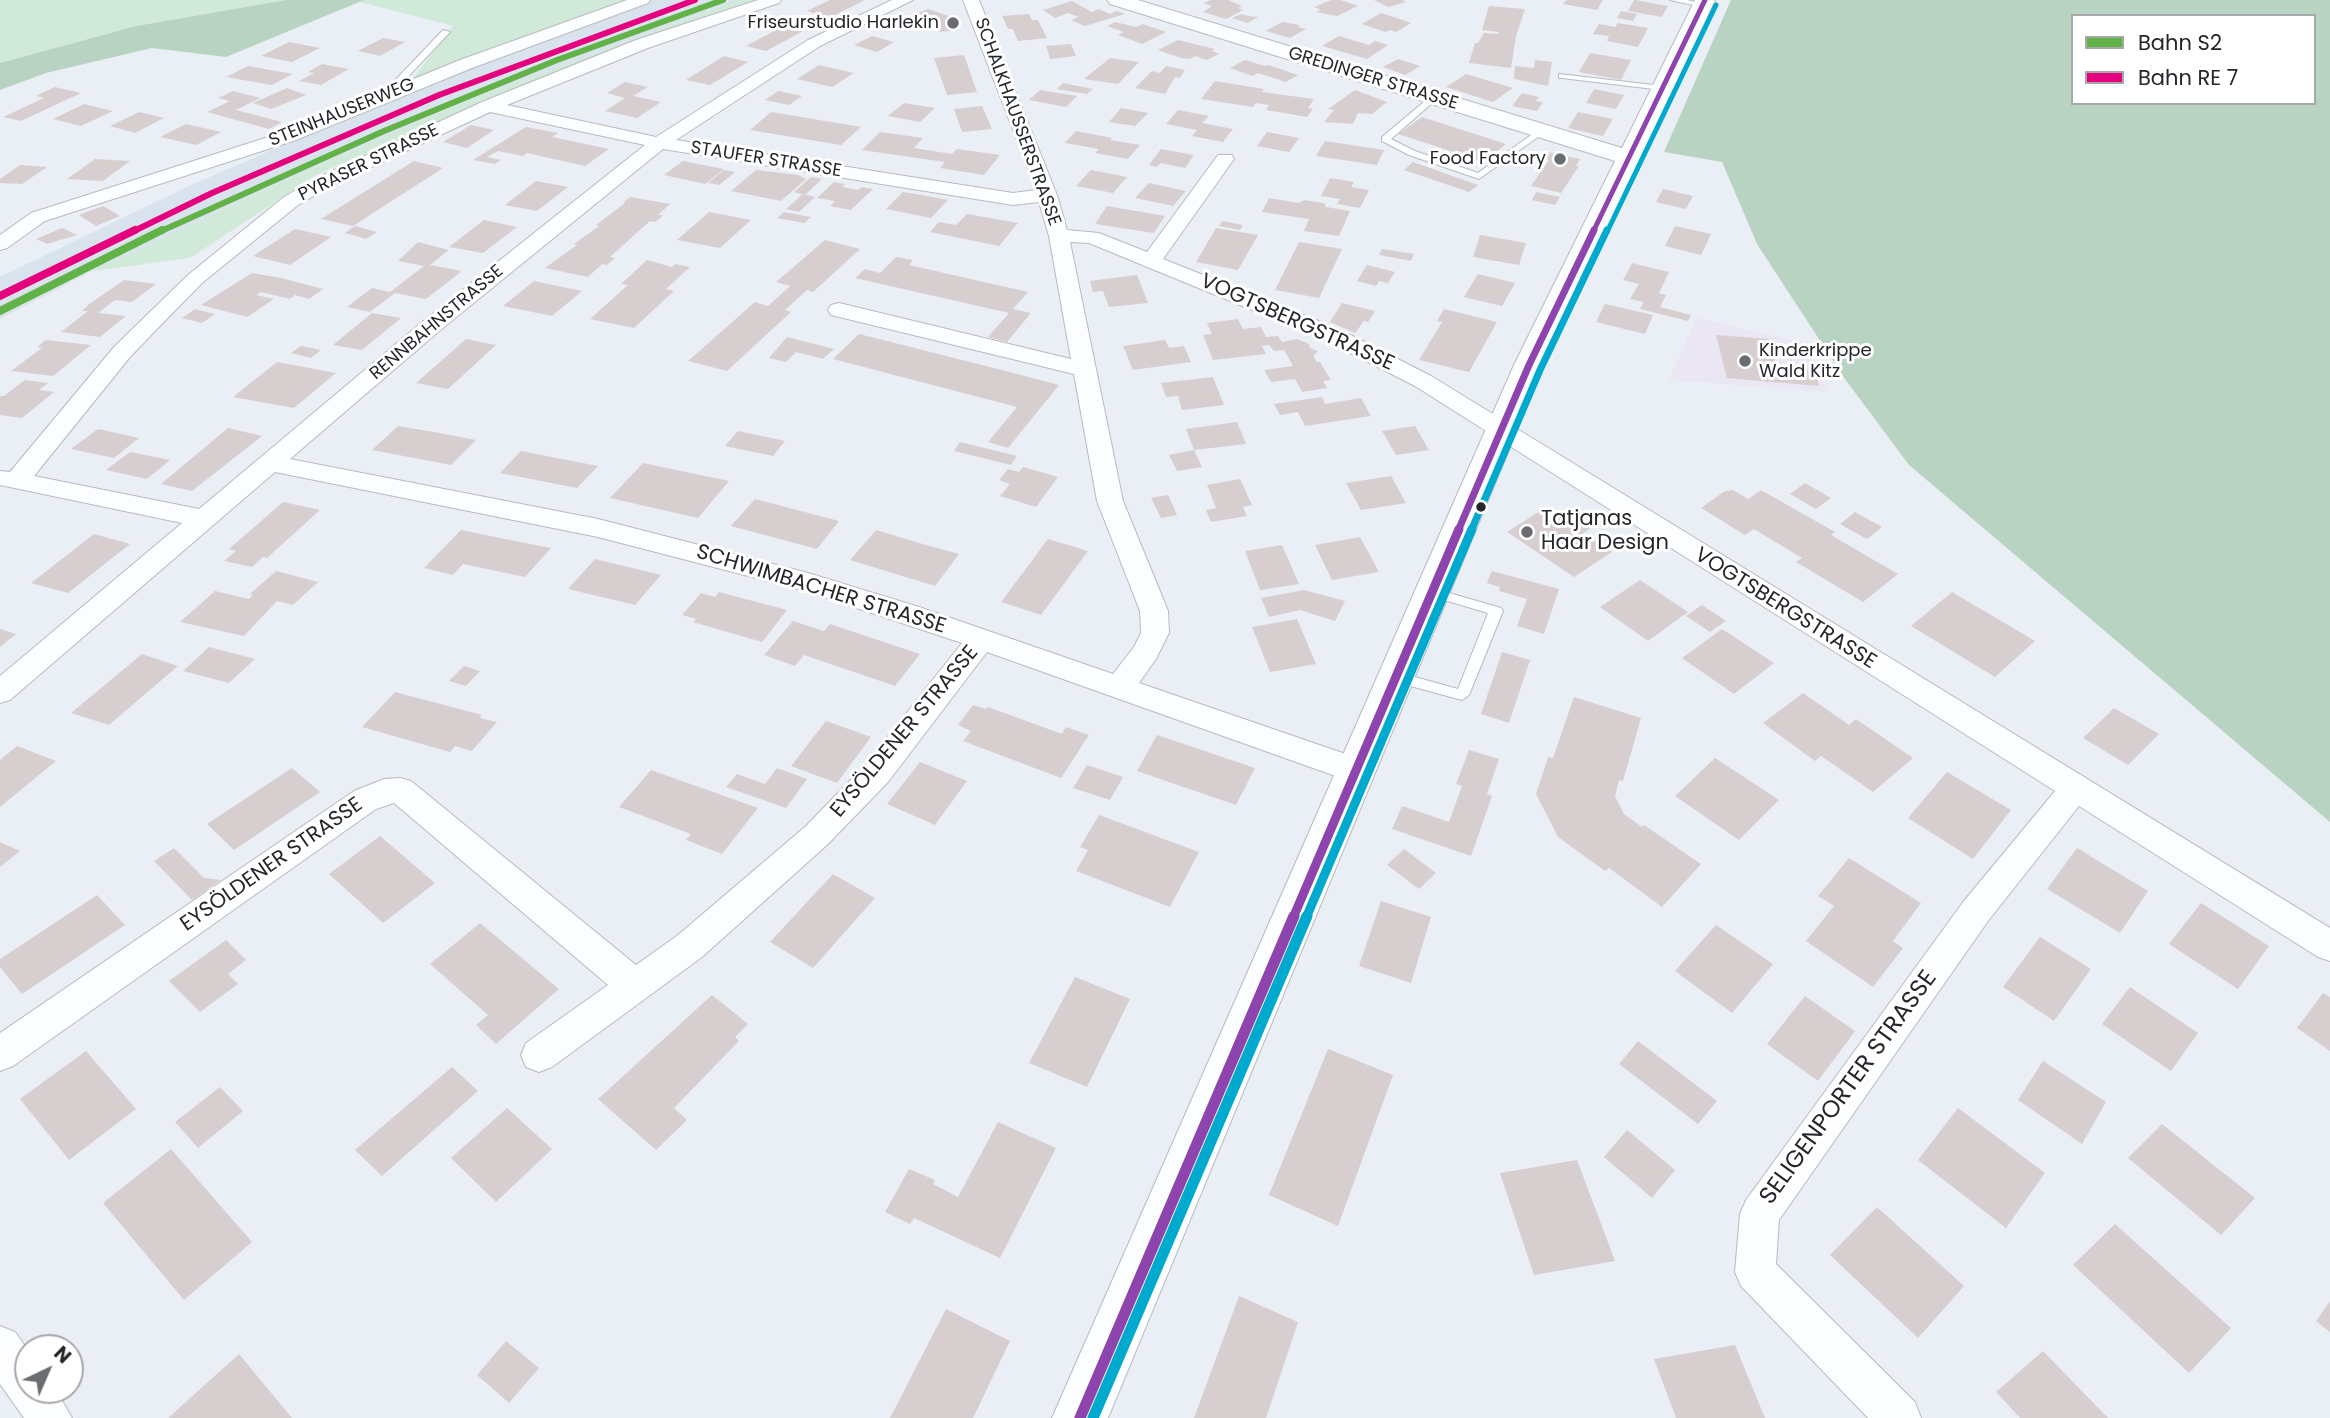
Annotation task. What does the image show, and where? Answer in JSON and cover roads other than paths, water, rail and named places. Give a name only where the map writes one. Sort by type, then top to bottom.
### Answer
[{"type":"main road","name":"GREDINGER STRASSE","points":[[1129,1],[1630,158]]},
{"type":"main road","points":[[1080,1418],[1534,354],[1704,3]]},
{"type":"street","name":"STEINHAUSERWEG","points":[[0,244],[38,218],[290,135],[386,95],[642,0]]},
{"type":"street","name":"PYRASER STRASSE","points":[[9,479],[122,352],[195,279],[291,201],[324,182],[488,106],[642,44],[773,0]]},
{"type":"street","name":"RENNBAHNSTRASSE","points":[[0,692],[430,327],[659,143],[814,43],[905,0]]},
{"type":"street","name":"SCHALKHAUSSERSTRASSE","points":[[971,0],[1046,195],[1059,236],[1110,501],[1154,611],[1155,633],[1146,652],[1118,689]]},
{"type":"street","name":"STAUFER STRASSE","points":[[488,106],[659,143],[1013,199],[1046,195]]},
{"type":"street","points":[[1151,261],[1225,159]]},
{"type":"street","name":"STEINHAUSERWEG","points":[[0,218],[38,218]]},
{"type":"street","name":"VOGTSBERGSTRASSE","points":[[1059,236],[1092,237],[1283,313],[1391,362],[2330,946]]},
{"type":"street","points":[[839,310],[1083,369]]},
{"type":"street","name":"SCHWIMBACHER STRASSE","points":[[272,463],[622,534],[807,582],[1355,770]]},
{"type":"street","points":[[9,479],[204,519]]},
{"type":"street","name":"EYSÖLDENER STRASSE","points":[[539,1055],[635,986],[734,909],[851,802],[981,640]]},
{"type":"street","name":"SELIGENPORTER STRASSE","points":[[1899,1418],[1755,1272],[1760,1214],[1976,911],[2075,789]]},
{"type":"street","name":"EYSÖLDENER STRASSE","points":[[0,1054],[353,808],[384,791],[400,790],[635,986]]},
{"type":"street","points":[[39,1404],[50,1418]]},
{"type":"lane","points":[[1674,0],[1704,3]]},
{"type":"lane","points":[[386,95],[446,32]]},
{"type":"lane","points":[[1562,76],[1662,88]]},
{"type":"lane","points":[[1434,98],[1385,139],[1412,153],[1479,176],[1541,132]]},
{"type":"lane","points":[[1395,676],[1462,695],[1496,611],[1431,592]]},
{"type":"rail line","name":"S2","points":[[0,311],[145,238],[384,131],[557,60],[723,0]]},
{"type":"place","name":"Friseurstudio Harlekin","points":[[953,23]]},
{"type":"place","name":"Food Factory","points":[[1560,159]]},
{"type":"place","name":"Kinderkrippe Wald Kitz","points":[[1745,361]]},
{"type":"place","name":"Tatjanas Haar Design","points":[[1527,532]]}]
